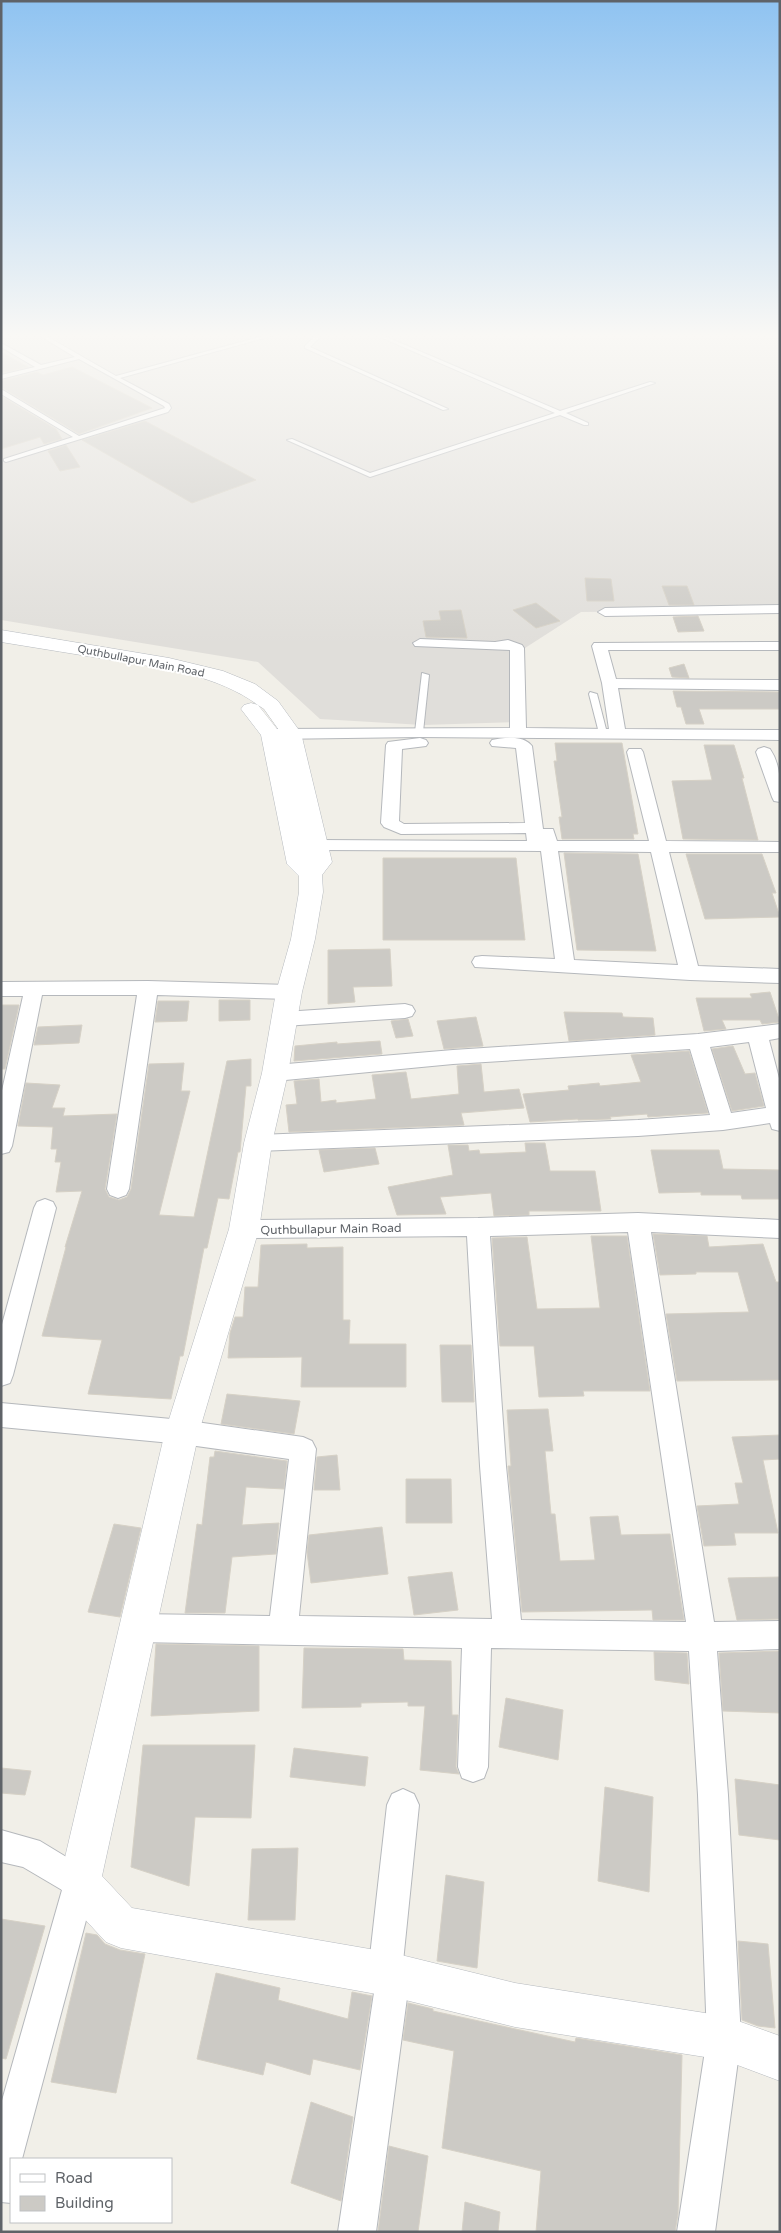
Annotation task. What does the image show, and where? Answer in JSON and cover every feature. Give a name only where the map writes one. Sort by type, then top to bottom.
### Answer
[{"type":"main road","name":"Quthbullapur Main Road","points":[[1,636],[170,664],[216,675],[248,688],[271,705],[291,733],[321,862],[310,874],[311,892],[303,939],[284,1019],[275,1073],[258,1143],[244,1230]]},
{"type":"main road","name":"Quthbullapur Main Road","points":[[1,644],[185,678],[212,687],[238,700],[255,713],[270,734],[298,864],[310,874]]},
{"type":"main road","points":[[244,1230],[182,1432],[80,1883],[121,1927],[389,1974],[515,2005],[724,2038],[780,2059]]},
{"type":"street","points":[[605,612],[780,609]]},
{"type":"street","points":[[420,643],[496,646],[508,644],[517,648],[518,733]]},
{"type":"street","points":[[611,734],[610,683],[599,646],[780,646]]},
{"type":"street","points":[[610,683],[780,685]]},
{"type":"street","points":[[270,734],[419,732],[780,735]]},
{"type":"street","points":[[534,828],[401,829],[395,827],[390,824],[394,745],[404,743],[519,743],[524,746],[534,828],[542,846]]},
{"type":"street","points":[[636,752],[690,973]]},
{"type":"street","points":[[764,752],[780,797]]},
{"type":"street","points":[[540,756],[542,846],[565,965]]},
{"type":"street","points":[[318,845],[780,847]]},
{"type":"street","points":[[482,962],[780,976]]},
{"type":"street","points":[[1,1146],[34,988]]},
{"type":"street","points":[[1,989],[148,988],[290,992]]},
{"type":"street","points":[[118,1189],[148,988]]},
{"type":"street","points":[[284,1019],[405,1011]]},
{"type":"street","points":[[275,1073],[453,1057],[698,1041],[780,1031]]},
{"type":"street","points":[[258,1143],[638,1128],[779,1117],[757,1034]]},
{"type":"street","points":[[698,1041],[723,1122]]},
{"type":"street","points":[[1,1375],[45,1208]]},
{"type":"street","points":[[638,1222],[702,1637],[713,1795],[724,2038],[696,2232]]},
{"type":"street","name":"Quthbullapur Main Road","points":[[244,1230],[478,1227],[638,1222],[780,1228]]},
{"type":"street","points":[[478,1227],[493,1466],[508,1634]]},
{"type":"street","points":[[1,1415],[182,1432],[303,1449],[283,1630]]},
{"type":"street","points":[[138,1628],[702,1637],[780,1635]]},
{"type":"street","points":[[473,1767],[477,1633]]},
{"type":"street","points":[[356,2232],[389,1974],[403,1805]]},
{"type":"street","points":[[1,1846],[29,1852],[80,1883],[1,2170]]},
{"type":"lane","points":[[6,460],[76,437]]},
{"type":"lane","points":[[290,440],[370,475],[486,437]]},
{"type":"lane","points":[[419,732],[424,675]]},
{"type":"lane","points":[[594,694],[611,734]]},
{"type":"shaded area","points":[[1,437],[780,437],[780,610],[581,612],[525,648],[514,722],[423,725],[320,719],[258,662],[1,620]]},
{"type":"building","points":[[1,437],[39,437],[1,449]]},
{"type":"building","points":[[40,437],[61,437],[62,439],[44,444]]},
{"type":"building","points":[[91,437],[175,437],[256,480],[192,503],[82,440]]},
{"type":"building","points":[[66,445],[80,467],[60,471],[48,451]]},
{"type":"building","points":[[585,578],[611,579],[614,601],[587,601]]},
{"type":"building","points":[[662,586],[687,586],[694,605],[669,605]]},
{"type":"building","points":[[536,603],[560,621],[536,628],[513,610]]},
{"type":"building","points":[[461,610],[467,638],[426,637],[423,621],[441,620],[439,611]]},
{"type":"building","points":[[698,616],[704,631],[678,632],[673,617]]},
{"type":"building","points":[[684,664],[689,678],[672,677],[669,668]]},
{"type":"building","points":[[673,691],[780,692],[780,709],[699,709],[704,724],[686,724],[681,707],[677,707]]},
{"type":"building","points":[[555,743],[622,743],[638,834],[633,834],[634,839],[562,839],[559,817],[562,817],[554,761],[557,761]]},
{"type":"building","points":[[704,745],[734,745],[744,778],[742,778],[758,840],[683,839],[672,781],[712,780]]},
{"type":"building","points":[[564,853],[638,854],[656,951],[577,950]]},
{"type":"building","points":[[686,854],[762,854],[776,893],[772,893],[780,917],[705,919]]},
{"type":"building","points":[[383,858],[516,858],[525,940],[383,940]]},
{"type":"building","points":[[390,949],[392,986],[353,987],[355,1002],[328,1004],[328,950]]},
{"type":"building","points":[[770,992],[780,1022],[762,1024],[760,1020],[722,1020],[726,1029],[704,1031],[696,998],[752,998],[750,994]]},
{"type":"building","points":[[219,1000],[250,1000],[250,1020],[219,1021]]},
{"type":"building","points":[[158,1001],[189,1001],[187,1021],[155,1022]]},
{"type":"building","points":[[1,1005],[19,1005],[5,1069],[1,1069]]},
{"type":"building","points":[[564,1012],[622,1013],[623,1017],[653,1018],[655,1035],[569,1041]]},
{"type":"building","points":[[476,1017],[483,1046],[444,1049],[437,1021]]},
{"type":"building","points":[[408,1019],[413,1036],[396,1038],[391,1021]]},
{"type":"building","points":[[82,1025],[79,1043],[34,1045],[38,1027]]},
{"type":"building","points":[[380,1041],[382,1054],[294,1061],[295,1046],[337,1042],[337,1044]]},
{"type":"building","points":[[733,1046],[745,1074],[755,1073],[764,1106],[732,1111],[712,1049]]},
{"type":"building","points":[[689,1051],[708,1113],[648,1117],[647,1114],[610,1117],[611,1119],[530,1122],[523,1094],[569,1090],[568,1086],[599,1083],[600,1086],[641,1082],[631,1055]]},
{"type":"building","points":[[251,1059],[251,1086],[246,1086],[240,1152],[238,1152],[229,1199],[218,1198],[207,1248],[204,1248],[183,1356],[180,1356],[171,1399],[88,1394],[102,1340],[42,1336],[82,1191],[56,1192],[61,1162],[55,1162],[57,1149],[51,1149],[53,1127],[18,1126],[26,1083],[60,1085],[52,1108],[65,1108],[63,1116],[117,1114],[105,1189],[109,1197],[119,1200],[127,1197],[131,1189],[149,1064],[184,1063],[181,1091],[190,1091],[159,1215],[194,1217],[227,1061]]},
{"type":"building","points":[[481,1064],[484,1092],[519,1089],[524,1108],[461,1113],[464,1125],[289,1132],[286,1105],[297,1104],[294,1081],[319,1079],[321,1102],[336,1100],[336,1103],[376,1099],[372,1075],[406,1072],[411,1099],[459,1094],[457,1066]]},
{"type":"building","points":[[525,1143],[545,1143],[550,1171],[595,1171],[601,1211],[529,1211],[529,1215],[494,1216],[491,1193],[440,1197],[446,1214],[397,1215],[388,1187],[453,1175],[448,1145],[468,1145],[469,1151],[479,1150],[480,1154],[526,1152]]},
{"type":"building","points":[[375,1148],[379,1164],[324,1172],[319,1150]]},
{"type":"building","points":[[651,1150],[719,1150],[723,1169],[780,1170],[780,1199],[742,1199],[741,1195],[701,1195],[701,1192],[659,1193]]},
{"type":"building","points":[[653,1234],[707,1236],[709,1247],[763,1244],[776,1282],[780,1282],[780,1380],[677,1381],[666,1314],[749,1312],[738,1272],[696,1272],[696,1274],[660,1275]]},
{"type":"building","points":[[591,1236],[627,1236],[650,1391],[583,1391],[584,1396],[539,1397],[534,1346],[500,1346],[492,1238],[527,1237],[537,1309],[600,1308]]},
{"type":"building","points":[[307,1244],[307,1248],[343,1247],[343,1320],[350,1320],[349,1344],[406,1344],[406,1387],[301,1387],[302,1357],[228,1358],[230,1333],[235,1317],[243,1317],[245,1287],[258,1287],[261,1245]]},
{"type":"building","points":[[440,1345],[471,1345],[474,1402],[442,1402]]},
{"type":"building","points":[[227,1394],[300,1401],[294,1434],[221,1424]]},
{"type":"building","points":[[548,1409],[553,1451],[545,1451],[551,1514],[555,1514],[560,1561],[595,1560],[590,1517],[618,1516],[621,1535],[670,1534],[684,1620],[653,1620],[652,1610],[522,1612],[508,1466],[511,1466],[507,1410]]},
{"type":"building","points":[[780,1435],[780,1459],[763,1460],[778,1533],[734,1533],[736,1545],[704,1546],[697,1506],[739,1504],[735,1483],[743,1483],[732,1437]]},
{"type":"building","points":[[215,1451],[287,1461],[284,1489],[246,1487],[242,1525],[279,1523],[276,1554],[232,1557],[225,1613],[185,1613],[197,1524],[202,1525],[210,1457],[214,1457]]},
{"type":"building","points":[[337,1455],[340,1490],[314,1490],[317,1457]]},
{"type":"building","points":[[406,1479],[451,1479],[452,1523],[406,1523]]},
{"type":"building","points":[[114,1524],[141,1528],[120,1617],[88,1612]]},
{"type":"building","points":[[382,1527],[388,1574],[311,1583],[307,1552],[309,1535]]},
{"type":"building","points":[[452,1572],[458,1610],[414,1615],[408,1577]]},
{"type":"building","points":[[780,1577],[780,1619],[737,1620],[728,1578]]},
{"type":"building","points":[[156,1644],[259,1646],[259,1711],[151,1716]]},
{"type":"building","points":[[304,1648],[403,1649],[404,1660],[451,1661],[452,1715],[458,1715],[456,1767],[459,1774],[420,1770],[425,1706],[408,1706],[408,1702],[361,1703],[361,1707],[302,1708]]},
{"type":"building","points":[[780,1651],[780,1713],[723,1711],[719,1653]]},
{"type":"building","points":[[654,1652],[687,1653],[689,1684],[655,1680]]},
{"type":"building","points":[[506,1698],[563,1710],[558,1760],[499,1747]]},
{"type":"building","points":[[143,1745],[255,1745],[251,1818],[195,1817],[189,1886],[131,1867]]},
{"type":"building","points":[[294,1748],[368,1757],[365,1786],[290,1777]]},
{"type":"building","points":[[1,1768],[31,1771],[25,1795],[1,1793]]},
{"type":"building","points":[[735,1779],[780,1785],[780,1840],[739,1835]]},
{"type":"building","points":[[605,1787],[653,1797],[649,1892],[598,1881]]},
{"type":"building","points":[[298,1848],[295,1920],[248,1920],[252,1849]]},
{"type":"building","points":[[446,1875],[484,1882],[477,1968],[437,1961]]},
{"type":"building","points":[[1,1919],[45,1926],[6,2059],[1,2058]]},
{"type":"building","points":[[86,1933],[97,1935],[105,1944],[120,1950],[145,1954],[116,2093],[51,2082]]},
{"type":"building","points":[[738,1941],[768,1944],[775,2028],[758,2026],[742,2020]]},
{"type":"building","points":[[216,1973],[280,1988],[278,2000],[348,2019],[352,1992],[372,1996],[360,2070],[313,2059],[310,2075],[266,2062],[263,2075],[197,2059]]},
{"type":"building","points":[[408,2003],[433,2009],[433,2011],[575,2042],[576,2038],[682,2055],[678,2214],[675,2232],[536,2232],[541,2171],[442,2148],[454,2051],[403,2040]]},
{"type":"building","points":[[311,2102],[353,2117],[341,2201],[291,2183]]},
{"type":"building","points":[[389,2146],[428,2156],[418,2232],[378,2232]]},
{"type":"building","points":[[465,2202],[500,2212],[498,2232],[462,2232]]}]
